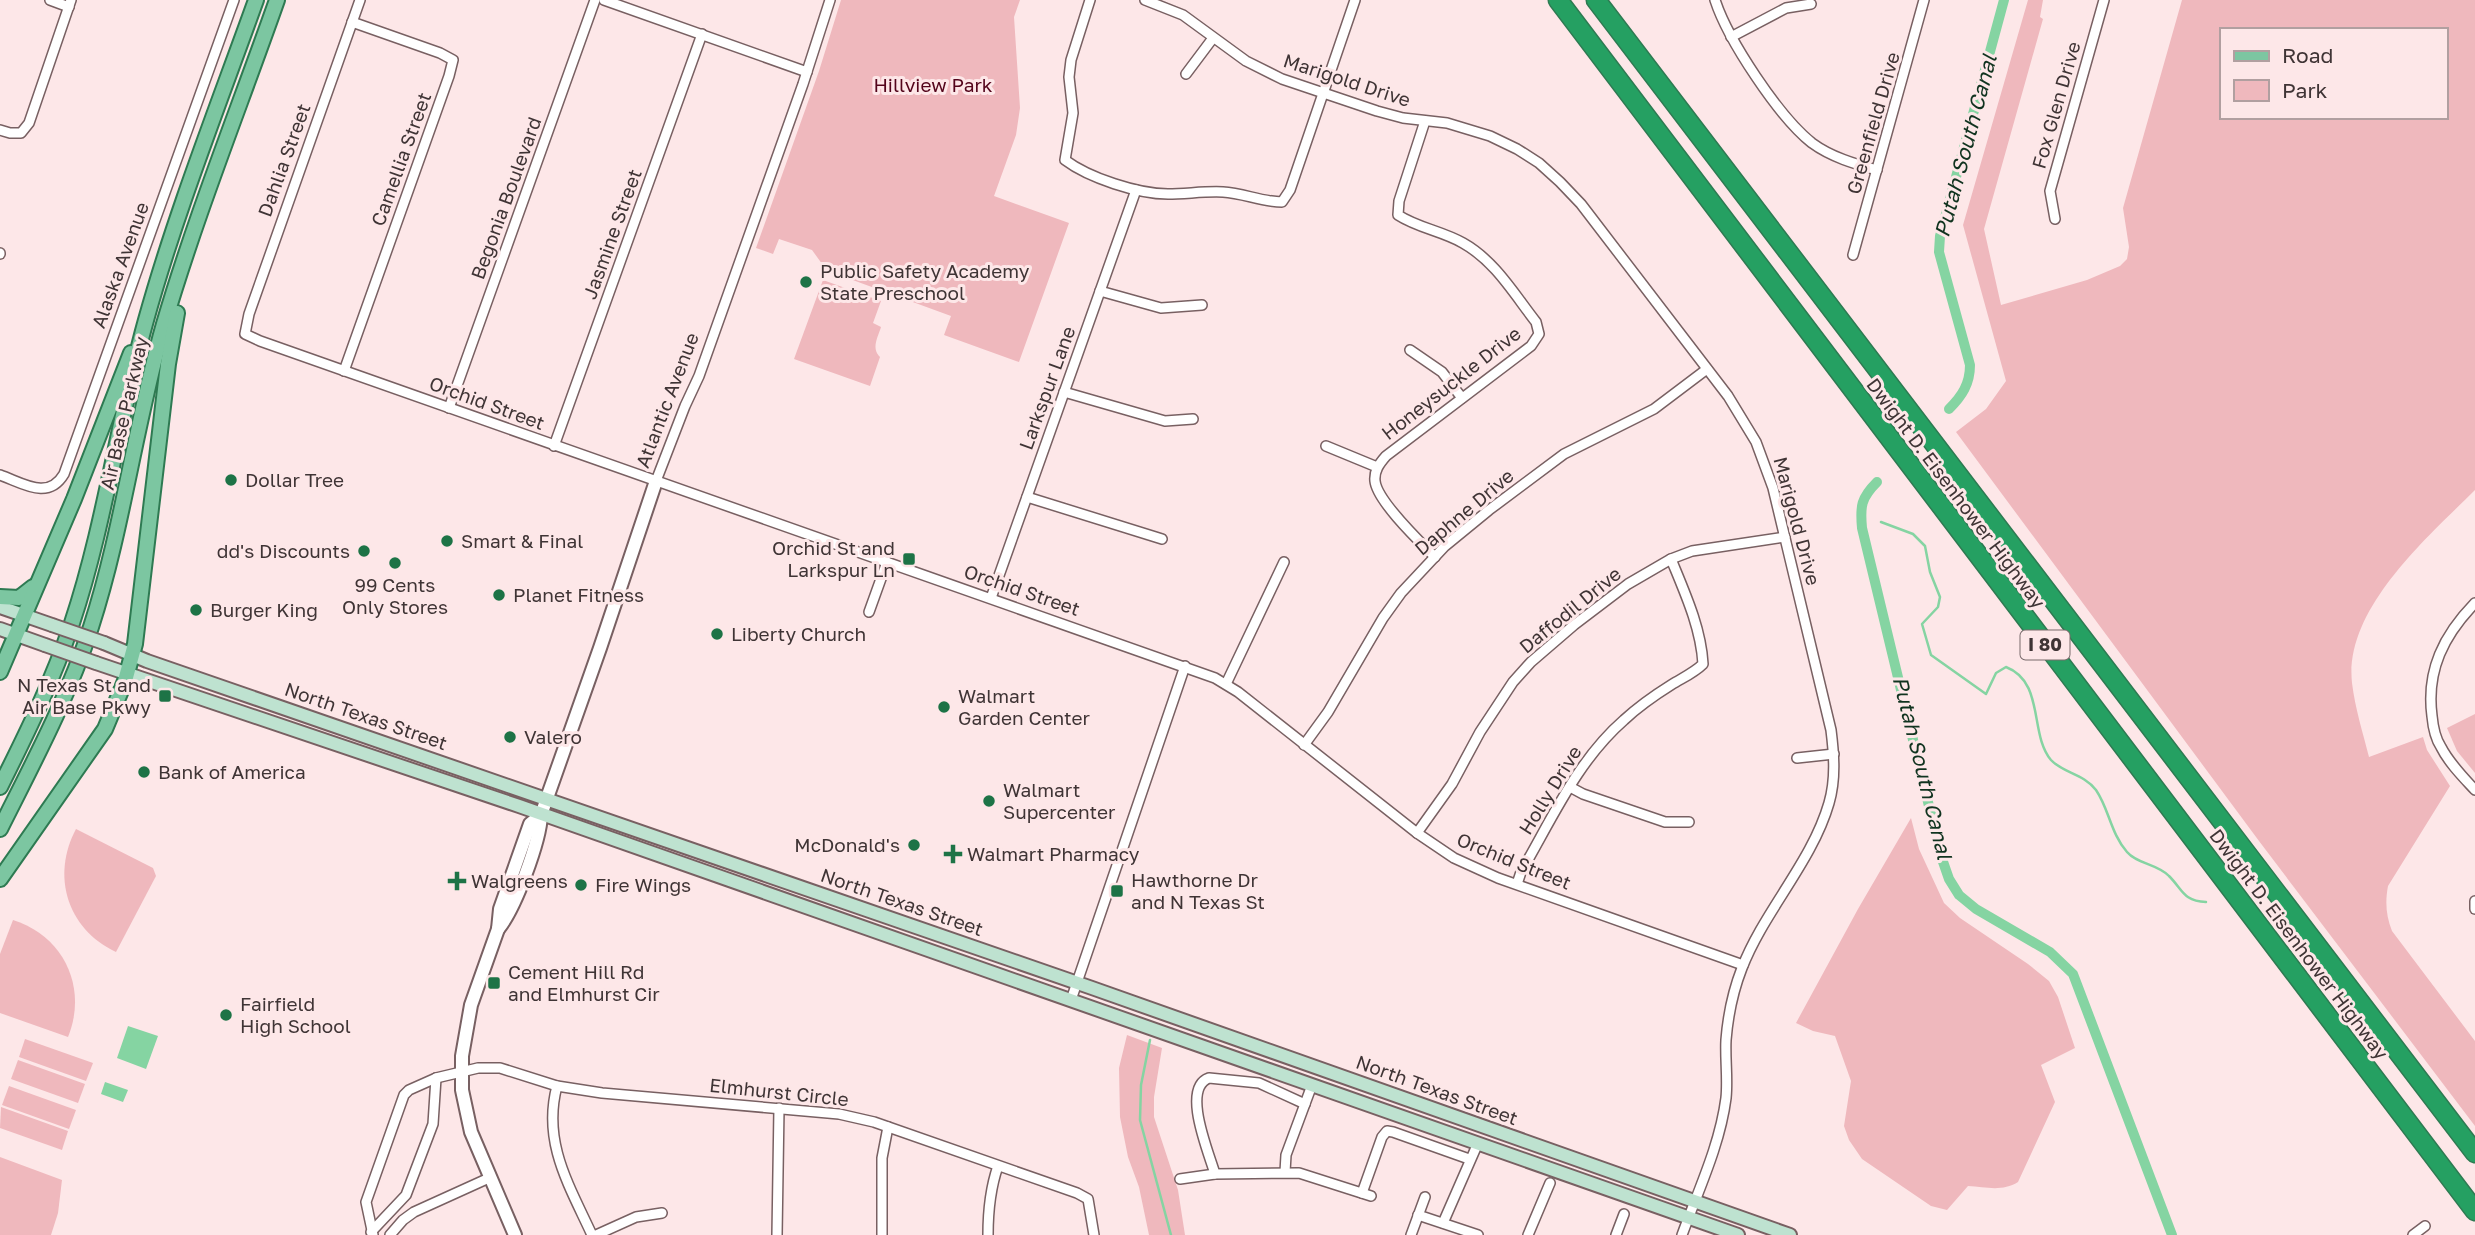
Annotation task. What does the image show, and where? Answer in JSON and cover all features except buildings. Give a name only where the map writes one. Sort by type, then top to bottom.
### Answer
[{"type":"highway","name":"Dwight D. Eisenhower Highway","points":[[1558,0],[2475,1211]]},
{"type":"highway","name":"Dwight D. Eisenhower Highway","points":[[1596,0],[2475,1153]]},
{"type":"main road","name":"Air Base Parkway","points":[[0,787],[45,696],[73,622],[146,319],[256,0]]},
{"type":"main road","name":"Air Base Parkway","points":[[0,829],[62,703],[91,628],[164,326],[277,0]]},
{"type":"main road","points":[[0,879],[105,729],[127,673],[132,654],[166,378],[184,262]]},
{"type":"main road","points":[[0,672],[74,499],[121,374],[146,319]]},
{"type":"main road","points":[[0,597],[19,598],[39,580]]},
{"type":"main road","name":"North Texas Street","points":[[0,607],[1790,1235]]},
{"type":"main road","name":"North Texas Street","points":[[0,629],[541,815],[1738,1235]]},
{"type":"street","points":[[0,130],[10,134],[21,133],[29,123],[70,4],[50,0]]},
{"type":"street","name":"Alaska Avenue","points":[[0,475],[40,489],[58,484],[64,474],[234,0]]},
{"type":"street","name":"Dahlia Street","points":[[245,334],[248,314],[360,0]]},
{"type":"street","name":"Begonia Boulevard","points":[[449,408],[595,0]]},
{"type":"street","points":[[604,0],[807,72]]},
{"type":"street","name":"Atlantic Avenue","points":[[515,1235],[489,1178],[468,1121],[461,1072],[468,1014],[498,929],[500,909],[530,824],[541,815],[547,799],[656,481],[699,376],[830,0]]},
{"type":"street","points":[[1090,0],[1070,60],[1073,113],[1065,160],[1077,169],[1136,190],[1165,194],[1220,192],[1251,196],[1269,202],[1282,202],[1290,190],[1355,0]]},
{"type":"street","name":"Marigold Drive","points":[[1145,0],[1183,15],[1261,70],[1377,111],[1447,123],[1490,136],[1517,149],[1560,181],[1581,204],[1707,369],[1756,442],[1773,488],[1831,730],[1834,754],[1831,792],[1821,826],[1743,965],[1731,1002],[1728,1022],[1726,1097],[1722,1120],[1682,1235]]},
{"type":"street","points":[[1715,0],[1731,37],[1747,63],[1791,121],[1812,142],[1833,155],[1877,170]]},
{"type":"street","name":"Greenfield Drive","points":[[1853,256],[1924,0]]},
{"type":"street","name":"Fox Glen Drive","points":[[2055,219],[2050,191],[2104,0]]},
{"type":"street","points":[[1731,37],[1786,8],[1811,4]]},
{"type":"street","name":"Camellia Street","points":[[344,371],[453,60],[352,22]]},
{"type":"street","name":"Jasmine Street","points":[[554,446],[702,34]]},
{"type":"street","points":[[1186,74],[1213,38]]},
{"type":"street","name":"Honeysuckle Drive","points":[[1425,121],[1399,201],[1398,215],[1458,240],[1484,257],[1536,322],[1539,334],[1531,346],[1386,456],[1377,467],[1377,488],[1402,522],[1434,557]]},
{"type":"street","name":"Larkspur Lane","points":[[991,598],[1136,190]]},
{"type":"street","points":[[1100,290],[1161,309],[1202,304]]},
{"type":"street","name":"Orchid Street","points":[[245,334],[554,446],[1185,666],[1226,684],[1417,833],[1463,863],[1743,965]]},
{"type":"street","points":[[1410,350],[1441,372],[1462,398]]},
{"type":"street","name":"Daphne Drive","points":[[1304,745],[1328,712],[1383,618],[1434,557],[1466,528],[1564,454],[1654,408],[1707,369]]},
{"type":"street","points":[[1064,392],[1165,421],[1193,419]]},
{"type":"street","points":[[1326,446],[1377,467]]},
{"type":"street","points":[[1027,497],[1162,539]]},
{"type":"street","name":"Daffodil Drive","points":[[1417,833],[1452,784],[1497,705],[1531,663],[1566,631],[1628,584],[1671,559],[1692,551],[1785,537]]},
{"type":"street","name":"Holly Drive","points":[[1517,884],[1521,872],[1570,787],[1595,749],[1624,719],[1703,664],[1693,615],[1671,559]]},
{"type":"street","points":[[869,612],[887,562]]},
{"type":"street","points":[[1226,684],[1284,562]]},
{"type":"street","points":[[2475,603],[2459,619],[2442,645],[2433,671],[2430,699],[2434,730],[2440,746],[2475,790]]},
{"type":"street","points":[[1071,1000],[1185,666]]},
{"type":"street","points":[[1797,758],[1834,754]]},
{"type":"street","points":[[1570,787],[1665,822],[1689,822]]},
{"type":"street","points":[[2475,901],[2475,909]]},
{"type":"street","name":"Elmhurst Circle","points":[[372,1233],[366,1202],[404,1095],[436,1078],[478,1068],[500,1068],[557,1086],[602,1093],[839,1114],[888,1128],[1088,1199],[1094,1235]]},
{"type":"street","points":[[372,1233],[406,1195],[433,1124],[436,1078]]},
{"type":"street","points":[[1215,1174],[1198,1118],[1199,1087],[1202,1080],[1209,1078],[1259,1083],[1305,1104]]},
{"type":"street","points":[[1286,1172],[1286,1155],[1312,1085]]},
{"type":"street","points":[[557,1086],[551,1114],[559,1163],[594,1235],[636,1217],[662,1213]]},
{"type":"street","points":[[777,1235],[779,1108]]},
{"type":"street","points":[[882,1235],[882,1158],[888,1128]]},
{"type":"street","points":[[1180,1179],[1215,1174],[1286,1172],[1306,1174],[1367,1195],[1382,1137],[1387,1131],[1469,1159]]},
{"type":"street","points":[[1443,1223],[1478,1143]]},
{"type":"street","points":[[988,1235],[988,1209],[992,1182],[998,1166]]},
{"type":"street","points":[[390,1235],[414,1212],[489,1178]]},
{"type":"street","points":[[1528,1235],[1550,1183]]},
{"type":"street","points":[[1411,1235],[1425,1197]]},
{"type":"street","points":[[1418,1214],[1478,1235]]},
{"type":"street","points":[[1616,1235],[1624,1214]]},
{"type":"street","points":[[2413,1235],[2425,1226]]},
{"type":"green space","name":"Hillview Park","points":[[841,0],[1020,0],[1014,17],[1020,108],[1016,135],[994,196],[1069,223],[1019,362],[944,335],[951,316],[839,275],[825,268],[812,250],[779,239],[773,254],[756,248],[819,71]]},
{"type":"green space","points":[[2028,0],[2043,0],[2040,17],[2043,19],[1984,229],[2001,305],[2087,280],[2120,266],[2127,259],[2129,247],[2123,208],[2182,0],[2475,0],[2475,490],[2413,553],[2375,602],[2361,628],[2353,655],[2352,683],[2369,757],[2423,737],[2427,750],[2450,786],[2388,886],[2387,909],[2392,931],[2475,1041],[2475,1126],[2259,841],[1956,432],[1986,409],[2006,381],[1963,225]]},
{"type":"green space","points":[[823,280],[881,301],[873,323],[881,327],[876,346],[880,357],[870,386],[794,359]]},
{"type":"green space","points":[[2475,714],[2475,773],[2457,751],[2447,728]]},
{"type":"green space","points":[[1911,818],[1919,849],[1944,903],[1960,918],[2049,981],[2058,997],[2075,1048],[2041,1065],[2055,1102],[2018,1182],[2000,1188],[1968,1186],[1947,1210],[1931,1206],[1862,1159],[1849,1140],[1844,1126],[1851,1081],[1835,1036],[1813,1031],[1796,1023]]},
{"type":"green space","points":[[76,829],[153,868],[156,876],[116,952],[86,930],[68,900],[65,865]]},
{"type":"green space","points":[[13,920],[46,938],[67,966],[75,1000],[68,1037],[0,1013],[0,954]]},
{"type":"green space","points":[[1127,1035],[1162,1048],[1154,1097],[1154,1117],[1178,1190],[1185,1235],[1149,1235],[1120,1117],[1119,1068]]},
{"type":"green space","points":[[25,1039],[93,1063],[86,1081],[19,1057]]},
{"type":"green space","points":[[18,1060],[85,1084],[78,1103],[11,1079]]},
{"type":"green space","points":[[9,1086],[76,1110],[69,1129],[2,1105]]},
{"type":"green space","points":[[1,1107],[68,1131],[62,1150],[0,1128]]},
{"type":"green space","points":[[0,1157],[62,1180],[58,1213],[51,1235],[0,1235]]},
{"type":"shaded area","points":[[128,1026],[158,1036],[146,1069],[117,1058]]},
{"type":"shaded area","points":[[105,1082],[128,1090],[123,1102],[101,1094]]},
{"type":"waterway","name":"Putah South Canal","points":[[1949,409],[1964,389],[1969,378],[1970,365],[1939,252],[1940,236],[2004,0]]},
{"type":"waterway","name":"Putah South Canal","points":[[1877,482],[1863,503],[1862,528],[1941,856],[1949,879],[1959,895],[1976,909],[2050,952],[2073,974],[2172,1235]]},
{"type":"waterway","points":[[1881,522],[1913,534],[1925,546],[1930,572],[1940,597],[1938,607],[1922,624],[1931,655],[1986,694],[1996,673],[2006,667],[2018,674],[2032,696],[2040,737],[2051,760],[2086,780],[2096,790],[2117,837],[2131,856],[2164,872],[2188,897],[2206,902]]},
{"type":"waterway","points":[[1150,1040],[1141,1085],[1140,1120],[1171,1235]]},
{"type":"place","name":"Public Safety Academy State Preschool","points":[[806,282]]},
{"type":"place","name":"Dollar Tree","points":[[231,480]]},
{"type":"place","name":"Smart & Final","points":[[447,541]]},
{"type":"place","name":"dd's Discounts","points":[[364,551]]},
{"type":"place","name":"Orchid St and Larkspur Ln","points":[[909,559]]},
{"type":"place","name":"99 Cents Only Stores","points":[[395,563]]},
{"type":"place","name":"Planet Fitness","points":[[499,595]]},
{"type":"place","name":"Burger King","points":[[196,610]]},
{"type":"place","name":"Liberty Church","points":[[717,634]]},
{"type":"place","name":"N Texas St and Air Base Pkwy","points":[[165,696]]},
{"type":"place","name":"Walmart Garden Center","points":[[944,707]]},
{"type":"place","name":"Valero","points":[[510,737]]},
{"type":"place","name":"Bank of America","points":[[144,772]]},
{"type":"place","name":"Walmart Supercenter","points":[[989,801]]},
{"type":"place","name":"McDonald's","points":[[914,845]]},
{"type":"place","name":"Walmart Pharmacy","points":[[953,854]]},
{"type":"place","name":"Walgreens","points":[[457,881]]},
{"type":"place","name":"Fire Wings","points":[[581,885]]},
{"type":"place","name":"Hawthorne Dr and N Texas St","points":[[1117,891]]},
{"type":"place","name":"Cement Hill Rd and Elmhurst Cir","points":[[494,983]]},
{"type":"place","name":"Fairfield High School","points":[[226,1015]]}]
